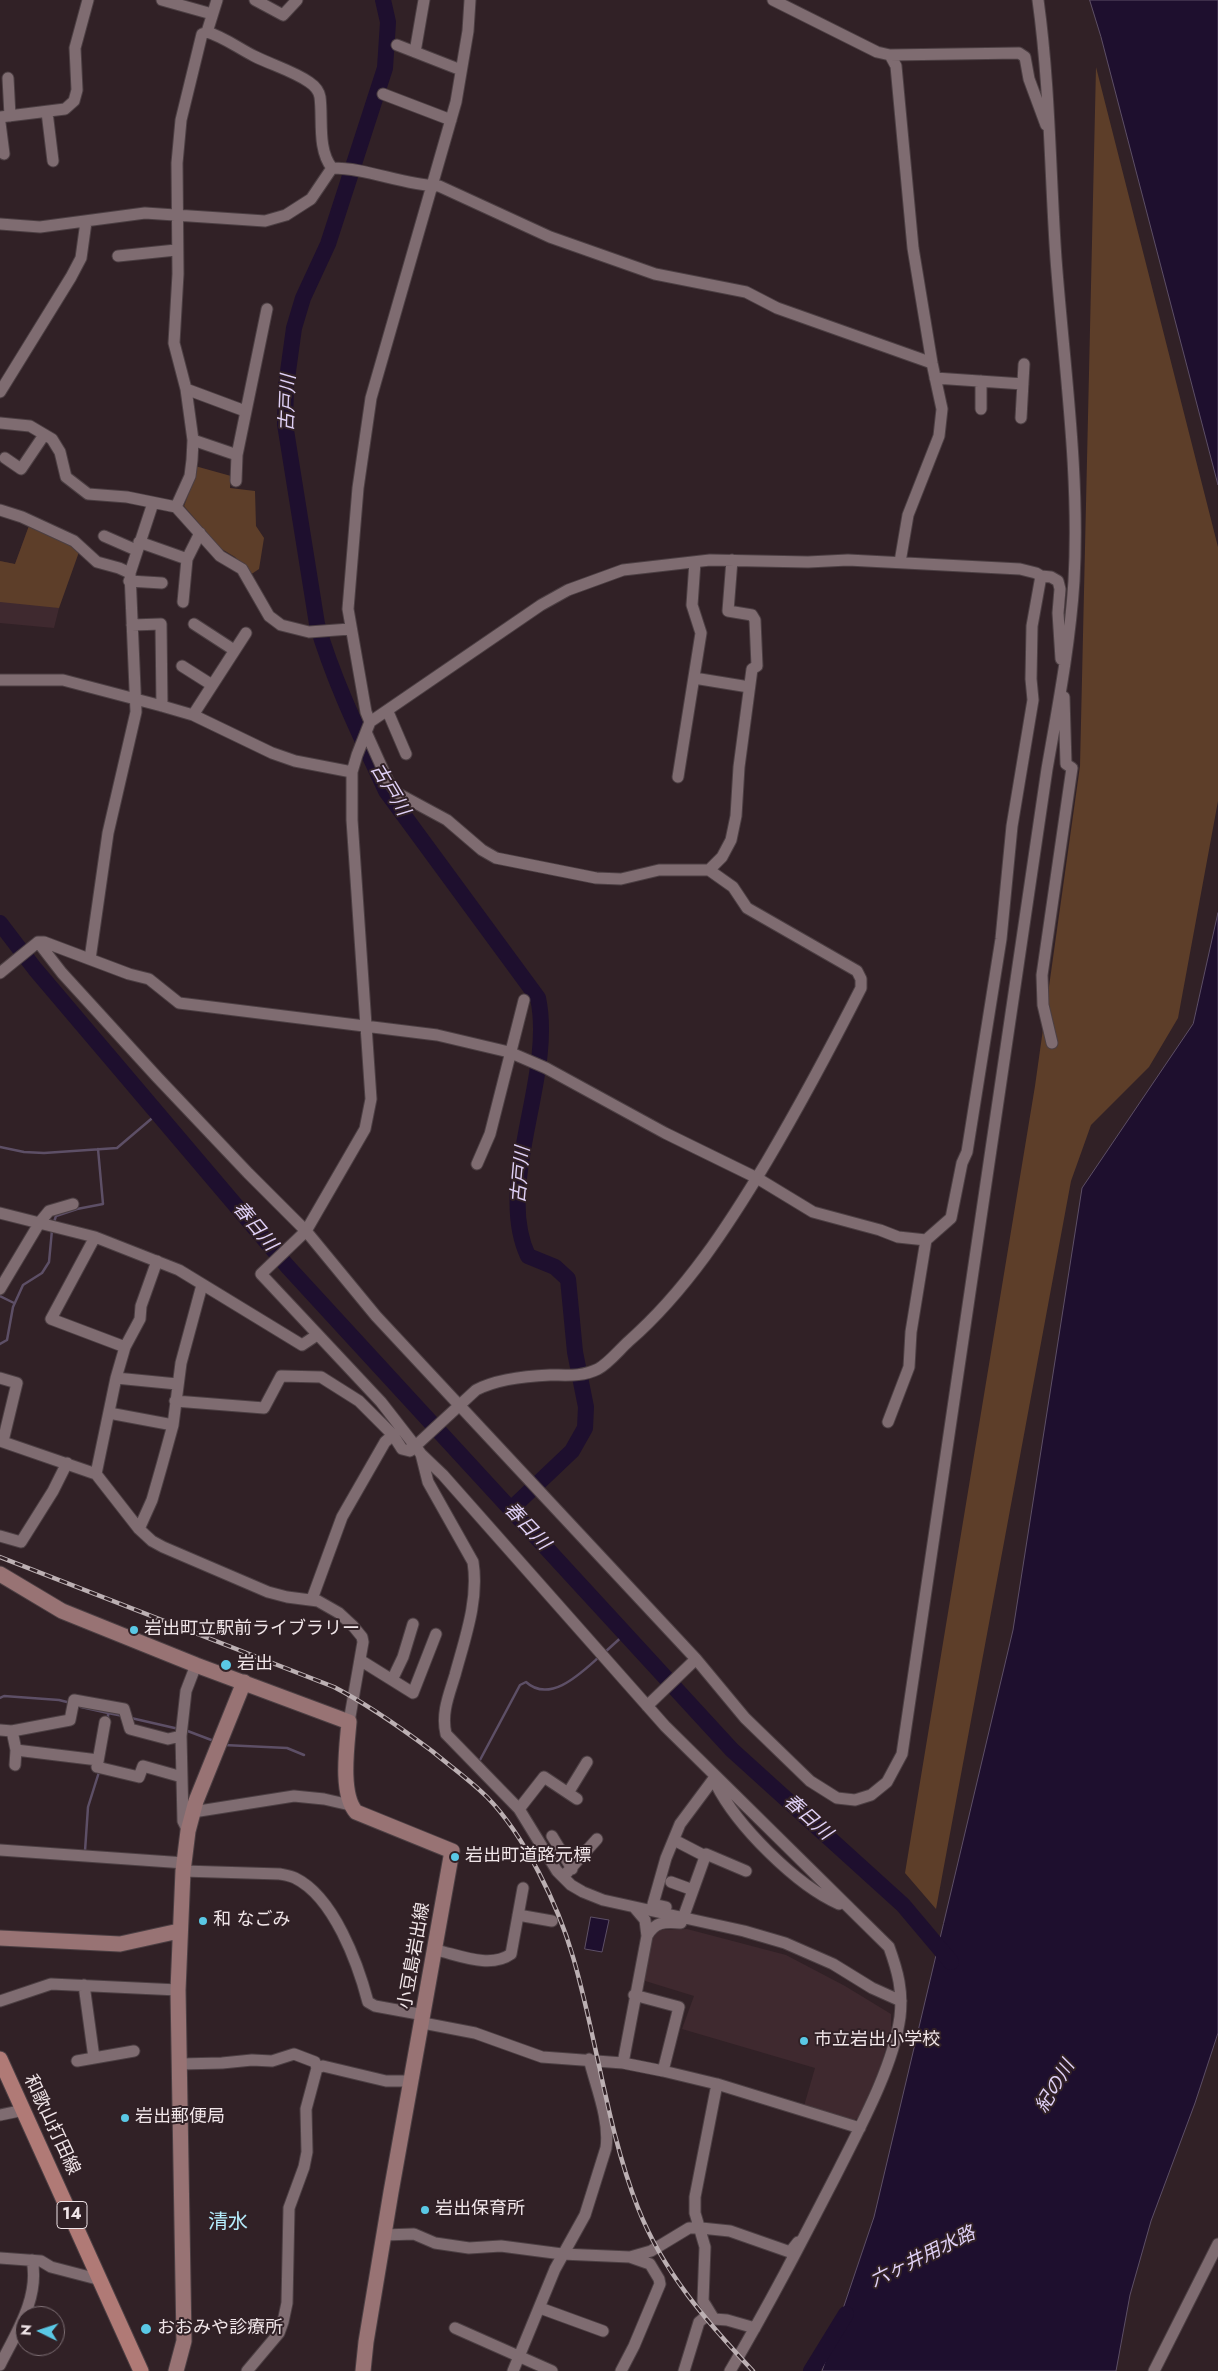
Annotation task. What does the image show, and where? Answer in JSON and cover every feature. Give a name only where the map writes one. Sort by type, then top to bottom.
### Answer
[{"type":"main road","points":[[0,1574],[62,1611],[196,1665],[349,1722],[346,1768],[350,1805]]},
{"type":"main road","points":[[176,2371],[184,2341],[181,2064],[178,1990],[179,1930],[184,1867],[188,1832],[193,1812],[244,1682]]},
{"type":"main road","name":"小豆島岩出線","points":[[350,1805],[356,1812],[452,1851],[436,1950],[384,2235],[363,2371]]},
{"type":"main road","points":[[0,1938],[120,1944],[179,1930]]},
{"type":"main road","name":"和歌山打田線","points":[[0,2059],[141,2371]]},
{"type":"street","points":[[8,78],[5,117],[65,109],[74,101],[77,90],[75,48],[88,0]]},
{"type":"street","points":[[162,0],[212,14]]},
{"type":"street","points":[[176,507],[190,476],[192,440],[186,390],[174,343],[178,274],[176,214],[181,120],[202,34],[207,32],[217,0]]},
{"type":"street","points":[[255,0],[283,15],[297,0]]},
{"type":"street","points":[[415,52],[424,0]]},
{"type":"street","points":[[175,1400],[264,1408],[281,1376],[321,1377],[363,1404],[393,1435],[402,1448],[410,1451],[419,1447],[456,1408],[476,1390],[487,1384],[550,1375],[569,1377],[587,1374],[600,1368],[652,1320],[688,1279],[733,1218],[832,1046],[861,988],[861,979],[857,971],[747,908],[733,887],[709,870],[660,870],[621,879],[596,878],[496,858],[482,850],[447,820],[397,793],[388,781],[368,727],[350,629],[348,608],[350,571],[371,398],[412,250],[451,120],[468,31],[470,0]]},
{"type":"street","points":[[773,0],[877,52],[890,55],[1019,53],[1025,56],[1032,88],[1044,122],[1050,130]]},
{"type":"street","points":[[35,944],[248,1173],[456,1408],[696,1659],[745,1718],[810,1781],[837,1798],[855,1800],[870,1795],[887,1782],[902,1754],[904,1745],[1062,678],[1074,580],[1075,529],[1056,258],[1050,130],[1038,0]]},
{"type":"street","points":[[207,32],[308,81],[316,87],[320,96],[324,145],[328,162],[332,168]]},
{"type":"street","points":[[397,46],[461,70]]},
{"type":"street","points":[[890,55],[896,66],[913,248],[932,363],[942,409],[940,436],[908,515],[900,562]]},
{"type":"street","points":[[383,94],[451,120]]},
{"type":"street","points":[[47,112],[54,161]]},
{"type":"street","points":[[0,123],[4,154]]},
{"type":"street","points":[[332,168],[346,168],[422,186],[432,186],[448,190],[550,237],[656,274],[746,292],[777,308],[932,363]]},
{"type":"street","points":[[0,224],[40,227],[145,213],[265,221],[286,215],[311,200],[332,168]]},
{"type":"street","points":[[0,392],[81,258],[86,222]]},
{"type":"street","points":[[118,256],[176,250]]},
{"type":"street","points":[[236,481],[237,455],[245,411],[268,309]]},
{"type":"street","points":[[1021,418],[1024,364]]},
{"type":"street","points":[[935,378],[1023,384]]},
{"type":"street","points":[[981,381],[981,409]]},
{"type":"street","points":[[186,390],[245,411]]},
{"type":"street","points":[[0,423],[30,426],[52,439],[60,452],[66,477],[88,494],[127,497],[176,507],[220,556],[242,568],[269,616],[281,625],[309,632],[350,629]]},
{"type":"street","points":[[5,458],[21,469],[44,434]]},
{"type":"street","points":[[192,440],[237,455]]},
{"type":"street","points":[[90,958],[108,833],[129,746],[137,700],[129,577],[153,503]]},
{"type":"street","points":[[0,510],[22,516],[74,541],[97,562],[119,568],[129,577],[162,583]]},
{"type":"street","points":[[183,602],[187,559],[200,533]]},
{"type":"street","points":[[104,536],[187,559]]},
{"type":"street","points":[[730,2371],[756,2328],[860,2128],[894,2044],[901,2001],[900,1976],[889,1947],[714,1778],[647,1706],[442,1475],[381,1402],[261,1274],[303,1235],[365,1129],[371,1099],[352,820],[352,772],[368,727],[542,605],[568,590],[623,570],[732,560],[900,562],[1020,569],[1036,572],[1041,576],[1051,577],[1058,582],[1060,589],[1058,613],[1066,764],[1072,768],[1042,975],[1043,1005],[1052,1043]]},
{"type":"street","points":[[709,870],[722,856],[731,840],[736,816],[739,767],[749,687],[752,669],[757,666],[756,620],[752,615],[728,611],[732,560]]},
{"type":"street","points":[[678,777],[701,633],[692,605],[695,562]]},
{"type":"street","points":[[888,1422],[909,1367],[911,1332],[926,1240],[951,1218],[962,1163],[967,1152],[1001,939],[1012,826],[1033,700],[1031,679],[1032,626],[1041,576]]},
{"type":"street","points":[[132,626],[162,624],[162,706]]},
{"type":"street","points":[[194,624],[234,650]]},
{"type":"street","points":[[193,715],[246,633]]},
{"type":"street","points":[[182,666],[212,685]]},
{"type":"street","points":[[694,678],[749,687]]},
{"type":"street","points":[[0,680],[63,680],[193,715],[272,754],[295,761],[352,772]]},
{"type":"street","points":[[388,712],[406,754]]},
{"type":"street","points":[[1,972],[35,944],[44,942],[129,974],[149,979],[179,1003],[437,1035],[509,1052],[546,1068],[665,1134],[757,1178],[812,1212],[880,1230],[898,1237],[926,1240]]},
{"type":"street","points":[[477,1164],[490,1134],[509,1052],[524,1000]]},
{"type":"street","points":[[0,1289],[40,1222],[49,1212],[73,1204]]},
{"type":"street","points":[[0,1213],[95,1237],[178,1270],[302,1345],[317,1335]]},
{"type":"street","points":[[95,1237],[51,1319],[125,1347]]},
{"type":"street","points":[[96,1474],[116,1378],[125,1347],[140,1319],[141,1306],[157,1261]]},
{"type":"street","points":[[139,1529],[152,1500],[173,1425],[176,1384],[202,1284]]},
{"type":"street","points":[[0,1378],[17,1382],[1,1441],[96,1474],[139,1529],[152,1541],[163,1547],[268,1592],[287,1597],[312,1599],[339,1613],[358,1632],[363,1642],[349,1722]]},
{"type":"street","points":[[116,1378],[176,1384]]},
{"type":"street","points":[[109,1413],[173,1425]]},
{"type":"street","points":[[312,1599],[342,1517],[385,1442],[393,1435]]},
{"type":"street","points":[[419,1447],[428,1482],[472,1562],[475,1576],[470,1618],[444,1710],[446,1734],[519,1808],[557,1871],[563,1877],[583,1892],[634,1907],[686,1916]]},
{"type":"street","points":[[0,1536],[21,1542],[53,1491],[66,1463]]},
{"type":"street","points":[[392,1680],[403,1657],[412,1624]]},
{"type":"street","points":[[360,1660],[413,1693],[436,1634]]},
{"type":"street","points":[[647,1706],[668,1688],[696,1659]]},
{"type":"street","points":[[188,1832],[183,1821],[181,1736],[186,1691],[196,1665]]},
{"type":"street","points":[[0,1730],[12,1730],[70,1720],[74,1700],[124,1709],[130,1729],[168,1739],[181,1736]]},
{"type":"street","points":[[97,1767],[105,1722]]},
{"type":"street","points":[[12,1730],[16,1750],[16,1765]]},
{"type":"street","points":[[16,1750],[139,1777],[143,1766],[182,1777]]},
{"type":"street","points":[[519,1808],[544,1777],[572,1796],[587,1762]]},
{"type":"street","points":[[714,1778],[680,1824],[666,1858],[653,1904],[686,1916],[785,1943],[833,1964],[872,1988],[901,2001]]},
{"type":"street","points":[[193,1812],[294,1796],[324,1799],[350,1805]]},
{"type":"street","points":[[552,1836],[572,1869]]},
{"type":"street","points":[[563,1877],[597,1839]]},
{"type":"street","points":[[678,1842],[705,1856],[706,1854],[746,1871]]},
{"type":"street","points":[[0,1850],[280,1874],[295,1878],[321,1900],[347,1942],[368,2002],[375,2006],[475,2033],[542,2057],[623,2062],[717,2084],[860,2128]]},
{"type":"street","points":[[623,2062],[634,1995],[647,1936],[652,1927],[658,1924],[687,1924],[686,1916],[705,1856]]},
{"type":"street","points":[[670,1882],[693,1890]]},
{"type":"street","points":[[436,1950],[488,1961],[502,1961],[512,1954],[523,1888]]},
{"type":"street","points":[[634,1907],[645,1920],[647,1936]]},
{"type":"street","points":[[518,1915],[552,1921]]},
{"type":"street","points":[[0,2001],[51,1984],[178,1990]]},
{"type":"street","points":[[84,1985],[94,2058]]},
{"type":"street","points":[[634,1995],[679,2007],[663,2071]]},
{"type":"street","points":[[77,2061],[134,2051]]},
{"type":"street","points":[[181,2064],[252,2060],[272,2061],[294,2054],[315,2062],[317,2068],[310,2090],[305,2117],[307,2152],[304,2167],[289,2208],[287,2303],[283,2322],[279,2333],[247,2371]]},
{"type":"street","points":[[513,2371],[562,2254],[577,2232],[585,2214],[608,2138],[590,2059]]},
{"type":"street","points":[[317,2068],[323,2066],[386,2081],[412,2080]]},
{"type":"street","points":[[717,2084],[696,2197],[695,2213],[701,2228],[705,2247],[703,2301],[709,2314],[714,2319],[746,2324],[756,2328]]},
{"type":"street","points":[[0,2115],[24,2110]]},
{"type":"street","points":[[630,2257],[651,2250],[690,2228],[730,2231],[790,2252],[799,2240],[803,2239]]},
{"type":"street","points":[[384,2235],[414,2234],[434,2243],[469,2248],[501,2246],[562,2254],[630,2257],[650,2264],[660,2284],[634,2346],[621,2371]]},
{"type":"street","points":[[1154,2371],[1218,2244]]},
{"type":"street","points":[[0,2258],[41,2261],[51,2267],[101,2280]]},
{"type":"street","points":[[0,2364],[27,2312],[35,2273],[32,2260]]},
{"type":"street","points":[[540,2308],[604,2331]]},
{"type":"street","points":[[684,2371],[699,2322],[709,2314]]},
{"type":"street","points":[[455,2328],[552,2371]]},
{"type":"shaded area","points":[[1096,67],[1218,547],[1218,801],[1178,1018],[1149,1067],[1091,1125],[1071,1181],[936,1909],[905,1873],[1035,1086],[1080,766]]},
{"type":"shaded area","points":[[195,466],[231,476],[230,488],[255,491],[256,526],[264,538],[259,569],[250,575],[235,557],[220,548],[184,506],[192,485]]},
{"type":"shaded area","points":[[30,523],[59,608],[54,628],[0,623],[0,561],[15,564]]},
{"type":"shaded area","points":[[30,523],[70,543],[79,552],[59,608],[0,602],[0,561],[15,564]]},
{"type":"shaded area","points":[[687,1929],[786,1955],[845,1986],[891,2014],[891,2030],[880,2069],[860,2117],[850,2122],[804,2106],[815,2068],[682,2029],[694,1996],[642,1980],[650,1939],[660,1930]]},
{"type":"water","points":[[1090,0],[1218,0],[1218,485],[1101,37]]},
{"type":"water","name":"紀の川","points":[[1218,913],[1218,2033],[1195,2103],[1151,2221],[1130,2295],[1116,2371],[822,2371],[874,2217],[1013,1630],[1082,1188],[1193,1024]]},
{"type":"water","points":[[591,1917],[609,1920],[602,1952],[585,1949]]},
{"type":"waterway","name":"古戸川","points":[[383,0],[388,22],[385,68],[328,244],[303,298],[294,328],[286,386],[285,424],[317,624],[331,667],[348,709],[386,791],[538,998],[541,1029],[539,1062],[521,1164],[518,1196],[519,1227],[528,1256],[555,1267],[568,1279],[575,1352],[586,1407],[585,1428],[572,1451],[511,1509]]},
{"type":"waterway","name":"春日川","points":[[0,923],[35,969],[288,1267],[732,1750],[903,1905],[951,1962]]},
{"type":"waterway","points":[[0,1147],[24,1152],[44,1153],[117,1148],[157,1114]]},
{"type":"waterway","points":[[54,1222],[56,1216],[77,1209],[103,1204],[98,1149]]},
{"type":"waterway","points":[[0,1344],[7,1340],[13,1307],[23,1285],[42,1273],[49,1262],[52,1230]]},
{"type":"waterway","points":[[0,1296],[14,1303]]},
{"type":"waterway","points":[[604,1653],[626,1633]]},
{"type":"waterway","points":[[480,1760],[520,1685],[526,1682],[535,1688],[545,1690],[555,1688],[574,1678],[599,1657]]},
{"type":"waterway","points":[[0,1698],[4,1696],[59,1700],[71,1703]]},
{"type":"waterway","points":[[81,1707],[108,1713]]},
{"type":"waterway","points":[[108,1720],[108,1713],[123,1716]]},
{"type":"waterway","points":[[131,1718],[179,1729]]},
{"type":"waterway","points":[[185,1730],[214,1741]]},
{"type":"waterway","points":[[224,1745],[287,1748],[304,1755]]},
{"type":"waterway","points":[[85,1851],[88,1807],[99,1772]]},
{"type":"waterway","name":"六ヶ井用水路","points":[[811,2371],[846,2314]]},
{"type":"railway","points":[[0,1557],[334,1687],[372,1709],[409,1734],[460,1773],[487,1797],[501,1813],[527,1851],[539,1872],[567,1937],[581,1988],[618,2147],[627,2178],[648,2231],[673,2275],[703,2315],[753,2371]]},
{"type":"place","name":"岩出町立駅前ライブラリー","points":[[134,1630]]},
{"type":"place","name":"岩出","points":[[226,1665]]},
{"type":"place","name":"岩出町道路元標","points":[[455,1857]]},
{"type":"place","name":"和 なごみ","points":[[203,1921]]},
{"type":"place","name":"市立岩出小学校","points":[[804,2041]]},
{"type":"place","name":"岩出郵便局","points":[[125,2118]]},
{"type":"place","name":"岩出保育所","points":[[425,2210]]},
{"type":"place","name":"おおみや診療所","points":[[146,2329]]},
{"type":"district","name":"清水","points":[[228,2223]]}]
